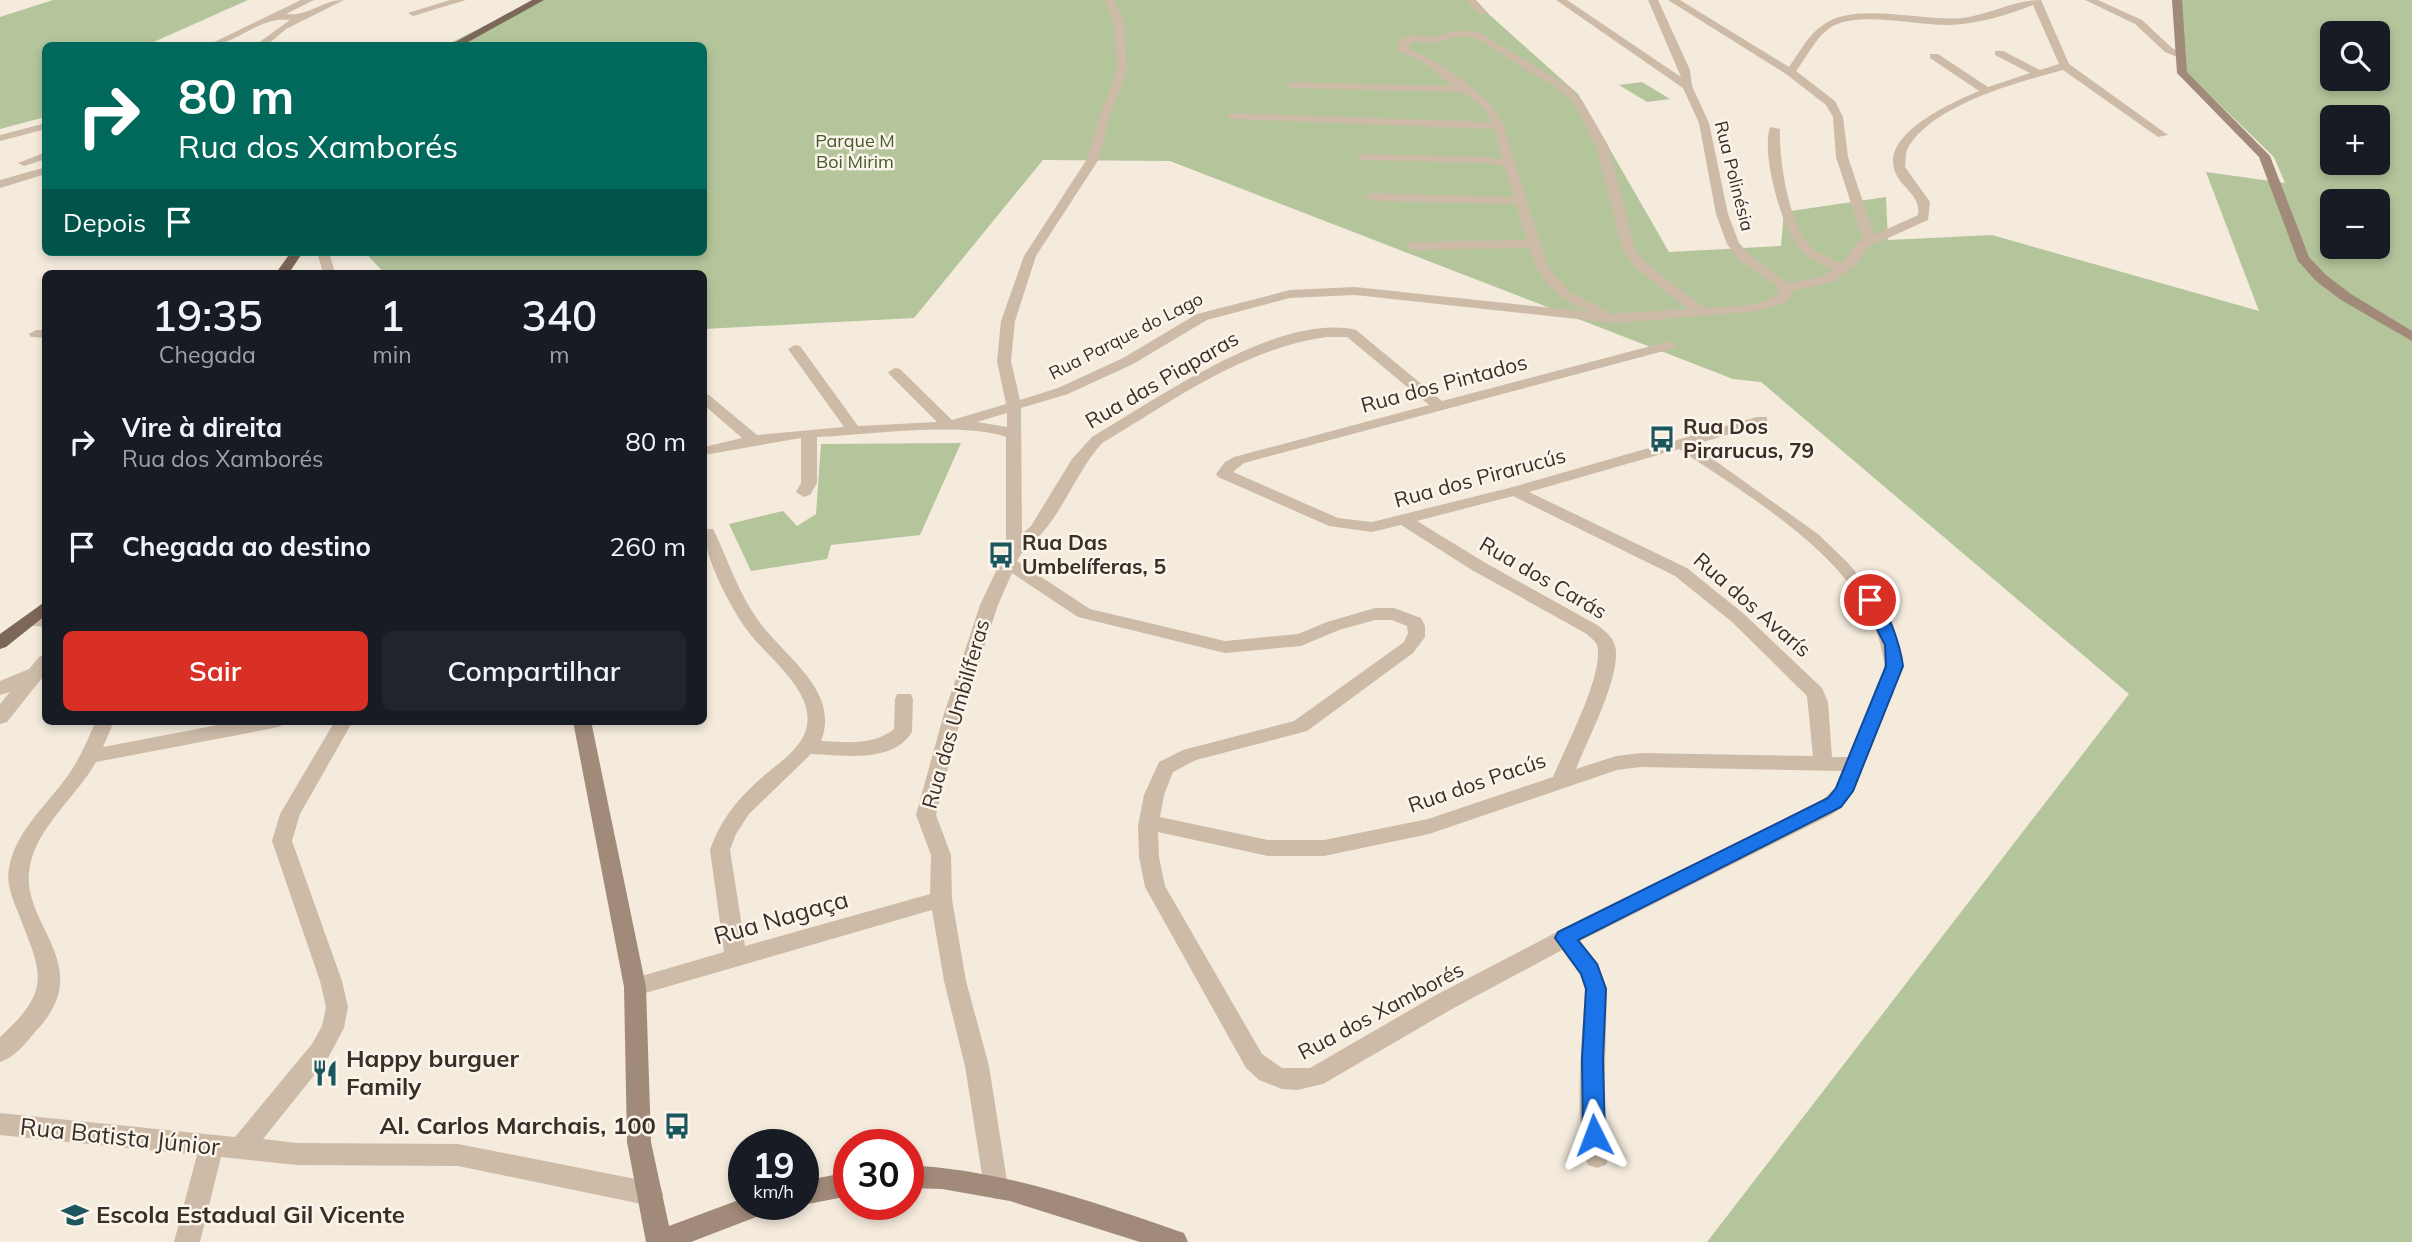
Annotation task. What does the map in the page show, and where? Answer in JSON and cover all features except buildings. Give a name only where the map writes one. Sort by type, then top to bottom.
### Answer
[{"type":"main road","points":[[460,42],[539,0]]},
{"type":"main road","points":[[2177,0],[2182,73],[2264,156],[2303,258],[2321,278],[2346,297],[2412,337]]},
{"type":"main road","points":[[0,643],[38,621]]},
{"type":"main road","points":[[583,725],[635,987],[639,1142],[660,1242],[728,1216]]},
{"type":"main road","points":[[924,1178],[996,1187],[1063,1205],[1175,1242]]},
{"type":"street","points":[[219,42],[309,0]]},
{"type":"street","points":[[265,42],[300,19],[339,0]]},
{"type":"street","points":[[414,13],[461,0]]},
{"type":"street","name":"Rua das Umbilíferas","points":[[996,1187],[977,1066],[955,981],[941,899],[941,855],[926,815],[956,704],[989,605],[1011,556],[1015,435],[1014,407],[1004,361],[1008,321],[1030,256],[1093,159],[1104,118],[1122,70],[1115,13],[1110,0]]},
{"type":"street","points":[[1471,0],[1483,13]]},
{"type":"street","points":[[1561,0],[1687,86]]},
{"type":"street","name":"Rua Polinésia","points":[[1653,0],[1685,69],[1687,86],[1704,123],[1722,214],[1733,244],[1745,258],[1786,289]]},
{"type":"street","points":[[1673,0],[1790,72],[1836,110],[1842,157],[1870,241]]},
{"type":"street","points":[[1790,72],[1819,34],[1839,21],[1968,21],[2002,15],[2036,0],[2065,65],[2162,135]]},
{"type":"street","points":[[2090,0],[2138,21],[2152,31],[2163,49],[2182,56]]},
{"type":"street","points":[[276,15],[300,19]]},
{"type":"street","points":[[1703,313],[1640,265],[1629,251],[1602,145],[1578,102],[1564,88],[1478,35],[1458,33],[1435,40],[1411,38],[1403,42],[1402,49],[1424,58],[1489,107],[1498,126],[1542,269],[1566,296],[1614,319],[1703,313],[1750,308],[1778,301],[1787,294],[1786,289],[1828,279],[1853,260],[1856,251],[1870,241],[1924,218],[1926,209],[1923,200],[1901,175],[1898,165],[1910,136],[1934,116],[1987,91],[2065,65]]},
{"type":"street","points":[[1999,53],[2038,73]]},
{"type":"street","points":[[1934,56],[1987,91]]},
{"type":"street","points":[[1657,67],[1685,69]]},
{"type":"street","points":[[1291,85],[1464,89]]},
{"type":"street","points":[[1233,116],[1498,126]]},
{"type":"street","points":[[0,138],[42,127]]},
{"type":"street","points":[[1774,129],[1772,144],[1776,165],[1801,243],[1824,261],[1843,269]]},
{"type":"street","points":[[24,163],[42,156]]},
{"type":"street","points":[[1361,157],[1487,160],[1510,165]]},
{"type":"street","points":[[0,184],[42,171]]},
{"type":"street","points":[[1371,197],[1521,201]]},
{"type":"street","points":[[1412,246],[1534,244]]},
{"type":"street","name":"Rua Parque do Lago","points":[[949,426],[1063,391],[1109,370],[1202,317],[1290,294],[1354,291],[1614,319]]},
{"type":"street","name":"Rua das Piaparas","points":[[1011,556],[1037,529],[1080,459],[1097,440],[1237,357],[1256,349],[1335,332],[1351,333],[1439,407]]},
{"type":"street","name":"Rua dos Pintados","points":[[1230,465],[1670,345]]},
{"type":"street","points":[[795,349],[855,432]]},
{"type":"street","points":[[895,372],[949,426]]},
{"type":"street","points":[[707,401],[754,440]]},
{"type":"street","name":"Rua dos Pirarucús","points":[[1230,465],[1224,474],[1335,523],[1372,527],[1406,522],[1762,420]]},
{"type":"street","name":"Rua Parque do Lago","points":[[707,451],[754,440],[809,433],[949,426],[993,427],[1015,435]]},
{"type":"street","points":[[804,492],[809,483],[809,433]]},
{"type":"street","name":"Rua dos Xamborés","points":[[1011,556],[1084,613],[1224,647],[1301,640],[1333,625],[1375,614],[1394,614],[1415,622],[1419,631],[1416,640],[1407,649],[1300,726],[1190,755],[1166,767],[1161,776],[1149,822],[1148,864],[1155,887],[1254,1061],[1268,1075],[1282,1080],[1315,1077],[1444,1002],[1565,938],[1824,810],[1844,791],[1852,765],[1895,666],[1893,645],[1885,626],[1870,600],[1821,547],[1777,510],[1681,443]]},
{"type":"street","name":"Rua dos Avarís","points":[[1515,491],[1644,552],[1700,584],[1815,693],[1819,702],[1823,763]]},
{"type":"street","name":"Rua dos Carás","points":[[1406,522],[1591,629],[1605,642],[1607,651],[1600,680],[1562,779]]},
{"type":"street","points":[[708,533],[750,622],[805,682],[818,720],[818,730],[807,747],[738,810],[724,834],[720,850],[736,958]]},
{"type":"street","points":[[0,718],[32,673],[42,664]]},
{"type":"street","points":[[0,689],[32,673]]},
{"type":"street","points":[[807,747],[881,747],[903,732],[904,699]]},
{"type":"street","points":[[0,1052],[38,1016],[51,990],[50,969],[19,884],[19,867],[35,834],[91,756],[103,725]]},
{"type":"street","points":[[91,756],[253,725]]},
{"type":"street","points":[[240,1149],[320,1051],[333,1028],[337,1007],[331,981],[282,841],[290,814],[342,725]]},
{"type":"street","name":"Rua dos Pacús","points":[[1149,822],[1268,848],[1324,848],[1429,826],[1594,768],[1641,760],[1852,765]]},
{"type":"street","name":"Rua Nagaça","points":[[635,987],[941,899]]},
{"type":"street","points":[[1565,938],[1590,970],[1596,989],[1592,1107],[1597,1157]]},
{"type":"street","name":"Rua Batista Júnior","points":[[0,1124],[297,1154],[458,1155],[651,1194]]},
{"type":"street","points":[[187,1242],[212,1146]]},
{"type":"green space","points":[[53,0],[248,0],[154,42],[42,42],[42,118],[0,129],[0,17]]},
{"type":"green space","name":"Parque M Boi Mirim","points":[[537,0],[1473,0],[1578,94],[1669,252],[1781,246],[1784,212],[1886,197],[1888,240],[1992,235],[2259,311],[2206,172],[2285,183],[2274,157],[2186,72],[2179,0],[2412,0],[2412,1242],[1707,1242],[2129,694],[1761,382],[1733,379],[1170,161],[1043,160],[914,318],[707,329],[707,270],[381,270],[369,256],[707,256],[707,42],[452,42]]},
{"type":"green space","points":[[1642,82],[1670,99],[1647,102],[1619,85]]},
{"type":"green space","points":[[961,443],[920,535],[831,545],[827,559],[751,571],[729,524],[783,511],[797,526],[816,514],[821,444]]},
{"type":"place","name":"Rua Dos Pirarucus, 79","points":[[1662,439]]},
{"type":"place","name":"Rua Das Umbelíferas, 5","points":[[1001,555]]},
{"type":"place","name":"Happy burguer Family","points":[[325,1073]]},
{"type":"place","name":"Al. Carlos Marchais, 100","points":[[677,1126]]},
{"type":"place","name":"Escola Estadual Gil Vicente","points":[[75,1215]]},
{"type":"route","points":[[1594,1135],[1592,1107],[1596,989],[1590,970],[1565,938],[1741,852],[1835,802],[1844,791],[1852,765],[1895,666],[1893,645],[1870,600]]}]
